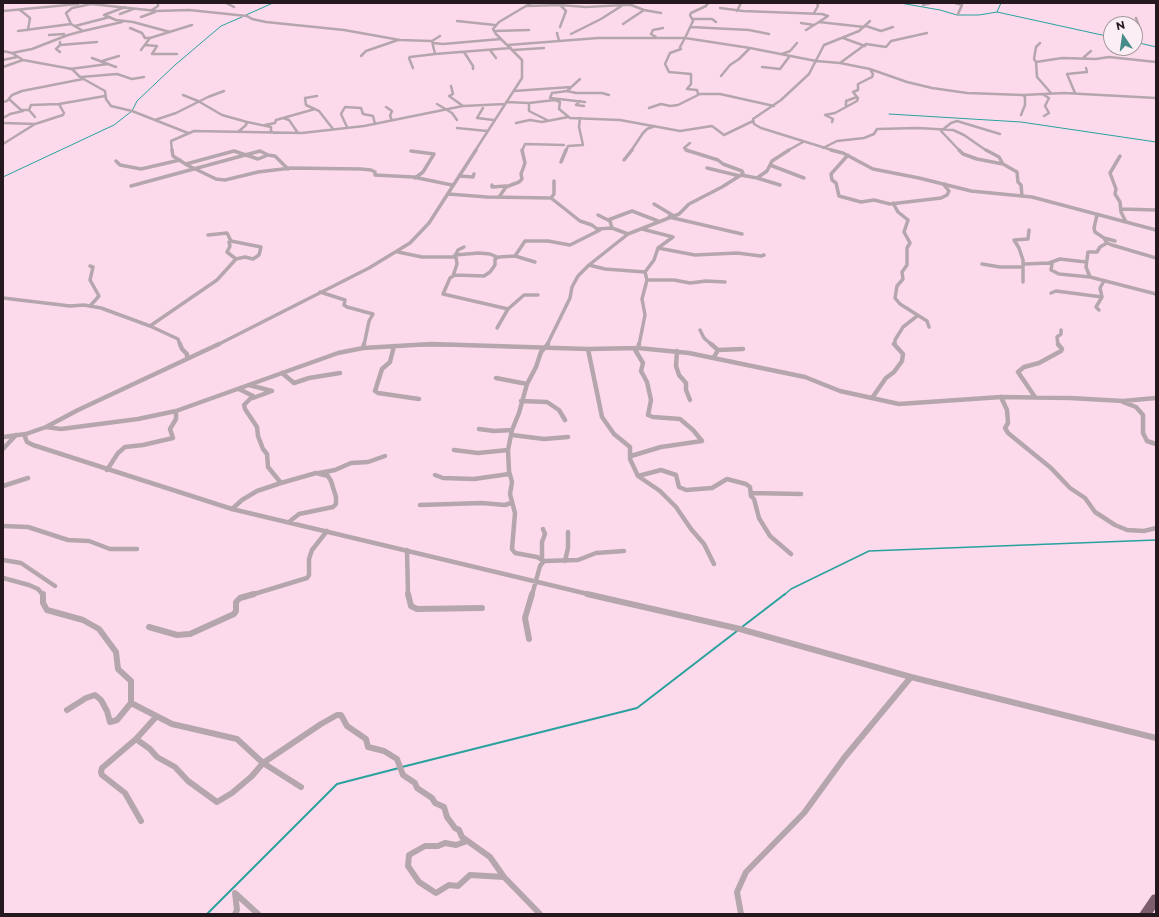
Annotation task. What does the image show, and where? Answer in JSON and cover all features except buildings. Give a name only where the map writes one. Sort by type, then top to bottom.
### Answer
[{"type":"highway","points":[[1145,914],[1156,899]]},
{"type":"street","points":[[71,24],[66,14],[71,11],[72,8],[96,3]]},
{"type":"street","points":[[226,3],[234,7]]},
{"type":"street","points":[[457,21],[495,25],[531,3]]},
{"type":"street","points":[[631,5],[635,3]]},
{"type":"street","points":[[668,77],[669,72],[665,64],[668,55],[681,49],[680,47],[693,21],[690,15],[691,13],[706,6],[708,3]]},
{"type":"street","points":[[737,11],[742,3]]},
{"type":"street","points":[[814,13],[818,6],[817,3]]},
{"type":"street","points":[[923,5],[931,3]]},
{"type":"street","points":[[955,3],[964,3]]},
{"type":"street","points":[[955,3],[962,5],[958,14]]},
{"type":"street","points":[[3,11],[91,4],[157,11],[189,10],[247,16],[252,19],[266,22],[344,30],[400,40],[432,41],[434,43],[443,44],[501,39]]},
{"type":"street","points":[[152,10],[158,6],[158,4]]},
{"type":"street","points":[[571,34],[612,13],[623,5]]},
{"type":"street","points":[[526,6],[586,7],[631,5],[644,10],[661,13]]},
{"type":"street","points":[[560,6],[566,11],[560,27]]},
{"type":"street","points":[[126,7],[104,14],[124,21],[170,32]]},
{"type":"street","points":[[120,14],[135,8]]},
{"type":"street","points":[[720,8],[737,11],[814,13],[827,16],[806,30]]},
{"type":"street","points":[[20,10],[30,18],[28,30]]},
{"type":"street","points":[[623,24],[644,10]]},
{"type":"street","points":[[140,16],[157,11]]},
{"type":"street","points":[[75,26],[110,17]]},
{"type":"street","points":[[692,19],[712,19],[716,22]]},
{"type":"street","points":[[12,53],[32,49],[68,35],[124,21]]},
{"type":"street","points":[[870,21],[859,31],[824,45],[814,67],[804,80],[774,106],[757,115],[753,119],[754,124],[760,128],[848,155],[873,169],[977,192],[1022,196],[1046,200],[1156,230]]},
{"type":"street","points":[[819,22],[865,26],[881,31],[893,27]]},
{"type":"street","points":[[801,23],[814,25]]},
{"type":"street","points":[[18,31],[71,24],[83,31]]},
{"type":"street","points":[[494,31],[495,25]]},
{"type":"street","points":[[130,28],[142,32],[147,39],[192,26]]},
{"type":"street","points":[[691,27],[749,30],[769,34]]},
{"type":"street","points":[[656,37],[651,34],[653,30],[663,28]]},
{"type":"street","points":[[494,31],[529,30]]},
{"type":"street","points":[[3,437],[26,434],[46,427],[78,410],[187,359],[398,252],[419,234],[448,194],[452,185],[522,78],[522,60],[494,31]]},
{"type":"street","points":[[557,32],[559,41]]},
{"type":"street","points":[[840,63],[868,44],[886,47],[891,42],[927,33]]},
{"type":"street","points":[[49,35],[68,35]]},
{"type":"street","points":[[432,41],[440,36]]},
{"type":"street","points":[[538,37],[540,42]]},
{"type":"street","points":[[141,50],[150,38]]},
{"type":"street","points":[[413,68],[409,58],[410,57],[435,53],[441,54],[490,50],[540,42],[598,38],[685,38],[750,48],[782,54],[789,57],[840,63],[870,69],[907,82],[932,88],[967,93],[1022,95],[1075,93],[1156,98]]},
{"type":"street","points":[[843,38],[865,46]]},
{"type":"street","points":[[58,39],[60,45]]},
{"type":"street","points":[[361,56],[366,52],[400,40]]},
{"type":"street","points":[[432,41],[435,53]]},
{"type":"street","points":[[60,52],[56,49],[60,45],[97,42]]},
{"type":"street","points":[[782,54],[790,51],[797,43]]},
{"type":"street","points":[[1040,44],[1036,47],[1034,59],[1036,62],[1037,77],[1051,94]]},
{"type":"street","points":[[145,45],[157,46],[152,54],[177,54]]},
{"type":"street","points":[[510,48],[544,48]]},
{"type":"street","points":[[721,76],[730,65],[739,59],[750,48]]},
{"type":"street","points":[[490,50],[496,58]]},
{"type":"street","points":[[3,51],[12,53],[23,60],[70,68],[94,67],[108,64]]},
{"type":"street","points":[[1083,58],[1091,51]]},
{"type":"street","points":[[464,52],[473,66],[473,69]]},
{"type":"street","points":[[102,61],[120,56]]},
{"type":"street","points":[[3,60],[18,57]]},
{"type":"street","points":[[762,67],[780,69],[789,57]]},
{"type":"street","points":[[1036,62],[1062,58],[1096,59],[1109,57],[1156,62]]},
{"type":"street","points":[[92,58],[116,67]]},
{"type":"street","points":[[3,67],[23,60]]},
{"type":"street","points":[[70,68],[80,77],[105,91],[105,96],[111,106],[132,111],[188,133]]},
{"type":"street","points":[[1075,93],[1067,74],[1087,72],[1086,68]]},
{"type":"street","points":[[832,122],[833,119],[825,115],[835,113],[856,102],[858,99],[853,92],[858,90],[858,84],[872,77],[873,74],[870,69]]},
{"type":"street","points":[[669,72],[691,74],[691,84],[686,88],[697,90],[700,94]]},
{"type":"street","points":[[80,77],[117,74],[132,79],[144,77]]},
{"type":"street","points":[[3,102],[22,91],[84,78]]},
{"type":"street","points":[[567,91],[580,79]]},
{"type":"street","points":[[451,86],[453,94],[449,96],[463,106]]},
{"type":"street","points":[[514,91],[571,86]]},
{"type":"street","points":[[155,120],[176,113],[208,97],[224,91]]},
{"type":"street","points":[[568,117],[559,109],[560,102],[550,98],[552,93],[567,91],[576,93],[602,93],[609,95]]},
{"type":"street","points":[[649,108],[661,104],[670,106],[678,105],[691,100],[700,94],[720,94],[774,106]]},
{"type":"street","points":[[183,95],[200,102],[222,115],[271,127],[271,131],[274,133]]},
{"type":"street","points":[[1021,115],[1026,105],[1025,97],[1022,95]]},
{"type":"street","points":[[1044,95],[1049,98],[1045,106],[1049,113],[1044,116]]},
{"type":"street","points":[[3,96],[9,98],[23,111]]},
{"type":"street","points":[[29,110],[31,104],[59,104],[105,96]]},
{"type":"street","points":[[317,96],[307,97],[305,99],[306,105],[319,110],[333,129]]},
{"type":"street","points":[[846,106],[846,101],[857,96]]},
{"type":"street","points":[[452,185],[415,178],[375,175],[375,172],[371,170],[361,169],[288,169],[258,172],[226,180],[216,179],[173,156],[171,141],[188,133],[198,131],[298,133],[347,128],[375,124],[414,114],[463,106],[529,103],[555,100],[585,102]]},
{"type":"street","points":[[580,101],[576,105],[584,106]]},
{"type":"street","points":[[529,103],[528,111],[547,120]]},
{"type":"street","points":[[3,123],[35,124],[54,119],[63,115],[64,113],[59,104]]},
{"type":"street","points":[[437,104],[452,113],[457,120]]},
{"type":"street","points":[[347,128],[345,120],[341,114],[345,107],[361,108],[363,114],[373,116],[375,124]]},
{"type":"street","points":[[386,107],[392,111],[390,116],[392,120]]},
{"type":"street","points":[[483,108],[477,118],[494,120]]},
{"type":"street","points":[[265,125],[274,124],[276,120],[315,109]]},
{"type":"street","points":[[3,118],[10,114],[29,110]]},
{"type":"street","points":[[29,110],[34,116]]},
{"type":"street","points":[[516,122],[530,120],[542,122],[568,117],[609,118],[680,131],[712,126],[724,135],[749,122],[754,122]]},
{"type":"street","points":[[283,118],[289,120],[298,133]]},
{"type":"street","points":[[561,162],[568,146],[583,145],[579,124],[580,118]]},
{"type":"street","points":[[1000,134],[957,121],[946,126],[944,130],[941,131],[963,154],[977,159],[1003,164],[1017,172],[1018,182],[1021,185],[1022,196]]},
{"type":"street","points":[[238,132],[246,125],[247,122]]},
{"type":"street","points":[[3,144],[35,124]]},
{"type":"street","points":[[624,160],[643,133],[650,127],[655,126]]},
{"type":"street","points":[[457,128],[487,131]]},
{"type":"street","points":[[822,148],[837,141],[864,138],[874,134],[877,129],[918,128],[953,130],[964,135],[999,157],[1003,164]]},
{"type":"street","points":[[757,178],[766,171],[779,155],[803,142]]},
{"type":"street","points":[[624,551],[588,554],[578,560],[565,561],[543,560],[515,553],[512,549],[515,513],[511,503],[510,494],[512,482],[509,474],[508,450],[519,413],[521,400],[527,384],[536,367],[541,352],[546,347],[570,298],[572,288],[578,276],[589,265],[628,234],[679,214],[689,204],[726,185],[743,173],[723,164],[718,160],[686,150],[684,148],[690,143]]},
{"type":"street","points":[[492,185],[492,187],[506,186],[522,179],[525,163],[522,150],[525,144],[564,145]]},
{"type":"street","points":[[186,164],[234,151],[246,156],[258,158],[268,155]]},
{"type":"street","points":[[130,186],[260,151],[268,155],[275,156],[288,169]]},
{"type":"street","points":[[411,152],[434,154],[423,172],[415,178]]},
{"type":"street","points":[[848,155],[831,174],[832,180],[836,183],[839,196],[861,202],[871,200],[893,203],[944,197],[949,191],[944,184]]},
{"type":"street","points":[[1120,156],[1110,174],[1116,189],[1115,194],[1120,202],[1122,208],[1121,212],[1126,222]]},
{"type":"street","points":[[116,161],[120,165],[141,169],[180,160]]},
{"type":"street","points":[[770,165],[804,178]]},
{"type":"street","points":[[707,168],[757,178],[780,185]]},
{"type":"street","points":[[459,176],[472,177],[474,174]]},
{"type":"street","points":[[550,198],[554,194],[554,181]]},
{"type":"street","points":[[499,197],[506,186]]},
{"type":"street","points":[[448,194],[487,198],[550,198],[580,221],[600,230]]},
{"type":"street","points":[[893,203],[898,212],[908,220],[904,232],[910,242],[907,248],[907,265],[902,272],[903,279],[897,286],[895,298],[900,304],[913,311],[917,316],[927,322],[928,327]]},
{"type":"street","points":[[654,204],[672,214],[671,216],[742,234]]},
{"type":"street","points":[[1122,208],[1156,210]]},
{"type":"street","points":[[608,220],[632,211],[658,221]]},
{"type":"street","points":[[598,215],[610,221],[612,228]]},
{"type":"street","points":[[1097,215],[1095,232],[1104,238],[1114,241]]},
{"type":"street","points":[[515,256],[525,241],[548,241],[570,245],[600,230],[612,228],[628,234]]},
{"type":"street","points":[[642,228],[673,236],[672,239],[658,248],[654,260],[645,272]]},
{"type":"street","points":[[1023,282],[1023,265],[1019,248],[1014,239],[1028,238],[1029,230]]},
{"type":"street","points":[[150,326],[217,280],[236,259],[245,257],[253,259],[259,255],[261,247],[232,241],[227,233],[208,235]]},
{"type":"street","points":[[1104,238],[1107,243],[1156,258]]},
{"type":"street","points":[[232,241],[229,242],[227,252],[236,259]]},
{"type":"street","points":[[1090,277],[1087,271],[1086,262],[1088,252],[1097,252],[1100,247],[1107,243]]},
{"type":"street","points":[[464,247],[458,250],[455,256],[457,264],[453,276],[450,278],[443,294],[508,309]]},
{"type":"street","points":[[658,248],[695,255],[737,253],[761,256],[764,255]]},
{"type":"street","points":[[398,252],[422,257],[455,256],[480,253],[490,254],[497,257],[515,256],[527,258],[535,262]]},
{"type":"street","points":[[453,276],[484,276],[490,272],[495,265],[495,259],[497,257]]},
{"type":"street","points":[[982,264],[1000,267],[1049,263],[1060,259],[1086,262]]},
{"type":"street","points":[[1049,263],[1052,264],[1051,270],[1054,272],[1090,277],[1156,294]]},
{"type":"street","points":[[589,265],[605,269],[645,272]]},
{"type":"street","points":[[90,266],[94,267],[90,280],[99,296],[90,306]]},
{"type":"street","points":[[631,456],[661,447],[702,441],[693,430],[680,419],[653,417],[648,415],[651,400],[649,388],[641,370],[643,363],[636,348],[645,315],[642,299],[647,280],[645,272]]},
{"type":"street","points":[[647,280],[674,280],[690,283],[706,281],[724,282]]},
{"type":"street","points":[[1098,310],[1096,307],[1102,297],[1100,288],[1104,281]]},
{"type":"street","points":[[1051,292],[1056,291],[1102,297]]},
{"type":"street","points":[[320,292],[345,300],[344,305],[346,307],[373,314],[369,321],[363,348]]},
{"type":"street","points":[[497,328],[508,309],[524,295],[538,295]]},
{"type":"street","points":[[3,298],[101,308],[150,326],[178,339],[182,349],[187,354],[187,359]]},
{"type":"street","points":[[872,398],[886,378],[894,372],[902,361],[903,354],[894,344],[895,340],[903,327],[917,316]]},
{"type":"street","points":[[700,330],[704,338],[718,350],[743,349]]},
{"type":"street","points":[[1035,397],[1018,372],[1024,367],[1039,363],[1061,352],[1062,349],[1057,343],[1057,338],[1061,334],[1061,330]]},
{"type":"street","points":[[46,427],[61,429],[138,419],[176,411],[338,353],[363,348],[455,344],[588,349],[636,348],[677,351],[714,357],[805,377],[840,390],[900,404],[1001,397],[1123,401],[1156,398]]},
{"type":"street","points":[[394,346],[390,362],[382,369],[375,391],[378,393],[419,399]]},
{"type":"street","points":[[588,349],[602,417],[614,434],[630,447],[630,459],[638,476],[660,491],[676,507],[691,529],[704,544],[714,564]]},
{"type":"street","points":[[714,357],[718,350]]},
{"type":"street","points":[[677,351],[676,366],[679,375],[686,383],[686,390],[690,400]]},
{"type":"street","points":[[282,373],[294,383],[308,378],[340,373]]},
{"type":"street","points":[[496,378],[527,384]]},
{"type":"street","points":[[249,385],[272,391],[253,398],[244,405],[257,427],[258,436],[263,449],[267,454],[268,467],[281,483]]},
{"type":"street","points":[[239,389],[252,395],[253,398]]},
{"type":"street","points":[[1001,397],[1007,410],[1008,422],[1005,428],[1008,433],[1051,468],[1070,488],[1085,498],[1095,512],[1115,526],[1127,530],[1144,531],[1156,528]]},
{"type":"street","points":[[521,400],[547,402],[559,410],[565,420]]},
{"type":"street","points":[[1123,401],[1136,408],[1143,415],[1143,433],[1147,441],[1156,444]]},
{"type":"street","points":[[107,470],[118,453],[125,448],[142,446],[173,438],[170,429],[174,424],[176,411]]},
{"type":"street","points":[[479,429],[544,439],[568,437]]},
{"type":"street","points":[[26,434],[25,438],[27,442],[33,446],[232,509],[740,629],[911,677],[1156,738]]},
{"type":"street","points":[[3,449],[16,435]]},
{"type":"street","points":[[454,450],[478,453],[508,450]]},
{"type":"street","points":[[232,509],[242,500],[257,491],[316,473],[335,470],[351,463],[368,462],[385,456]]},
{"type":"street","points":[[638,476],[661,470],[676,475],[679,487],[686,490],[712,488],[727,479],[746,484],[750,487],[759,518],[770,536],[791,554]]},
{"type":"street","points":[[289,522],[299,514],[333,507],[336,504],[336,497],[328,476],[316,473]]},
{"type":"street","points":[[435,475],[443,478],[474,479],[509,474]]},
{"type":"street","points":[[3,486],[28,478]]},
{"type":"street","points":[[751,493],[801,494]]},
{"type":"street","points":[[420,505],[482,503],[505,505],[511,503]]},
{"type":"street","points":[[3,526],[28,527],[68,540],[89,541],[110,549],[137,549]]},
{"type":"street","points":[[529,639],[525,618],[543,560],[542,542],[545,534],[543,529]]},
{"type":"street","points":[[149,627],[177,636],[190,634],[234,614],[236,611],[236,602],[240,598],[307,578],[309,575],[309,559],[312,550],[327,531]]},
{"type":"street","points":[[565,561],[568,548],[568,532]]},
{"type":"street","points":[[407,550],[407,590],[411,606],[413,608],[482,608]]},
{"type":"street","points":[[3,560],[21,563],[55,586]]},
{"type":"street","points":[[3,578],[30,584],[38,589],[43,594],[43,603],[47,610],[83,620],[99,629],[116,652],[118,669],[130,681],[132,688],[131,703],[117,720],[110,722],[101,700],[95,695],[86,698],[67,710]]},
{"type":"street","points":[[741,914],[737,892],[746,872],[804,813],[844,758],[911,677]]},
{"type":"street","points":[[131,703],[172,724],[237,739],[263,763],[301,787]]},
{"type":"street","points":[[136,739],[150,749],[157,757],[175,768],[188,781],[217,802],[232,793],[252,776],[263,763],[321,724],[337,715],[341,715],[347,726],[366,739],[368,747],[384,751],[397,759],[407,779],[415,783],[417,788],[432,798],[435,803],[444,807],[447,817],[455,828],[459,830],[462,837],[490,857],[504,877],[540,914]]},
{"type":"street","points":[[141,821],[125,793],[102,776],[101,772],[102,768],[136,739],[156,717]]},
{"type":"street","points":[[467,841],[456,845],[445,843],[438,846],[425,846],[408,855],[408,866],[419,882],[436,893],[449,885],[458,886],[470,875],[504,877]]},
{"type":"street","points":[[236,914],[236,893],[258,914]]},
{"type":"waterway","points":[[246,15],[273,3]]},
{"type":"waterway","points":[[900,3],[940,10],[957,15],[979,15],[997,12]]},
{"type":"waterway","points":[[997,12],[1001,3]]},
{"type":"waterway","points":[[997,12],[1103,35]]},
{"type":"waterway","points":[[3,177],[114,125],[132,111],[137,101],[175,65],[221,26],[242,17]]},
{"type":"waterway","points":[[1143,44],[1156,47]]},
{"type":"waterway","points":[[889,114],[1021,122],[1156,142]]},
{"type":"waterway","points":[[784,595],[791,589],[869,551],[1156,540]]},
{"type":"waterway","points":[[742,627],[785,594]]},
{"type":"waterway","points":[[402,767],[637,708],[737,631]]},
{"type":"waterway","points":[[207,914],[337,784],[399,768]]}]
